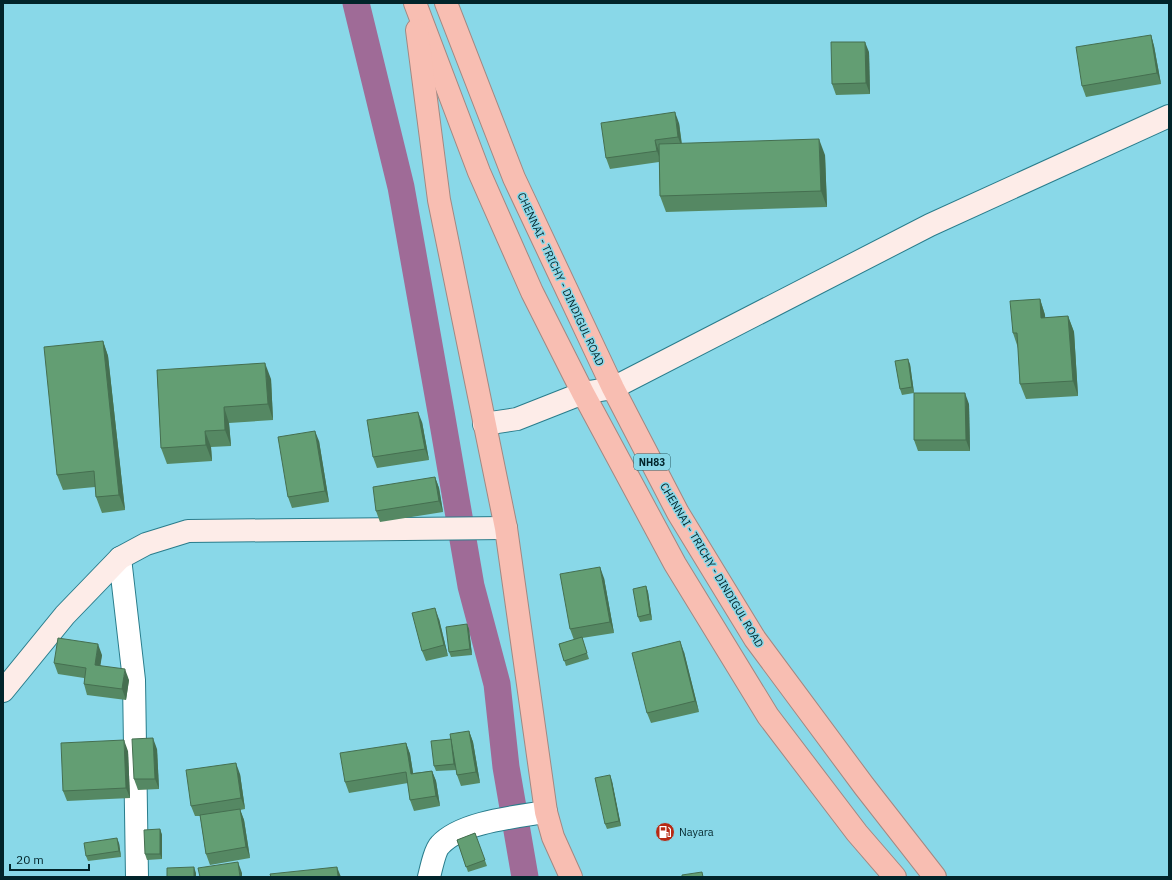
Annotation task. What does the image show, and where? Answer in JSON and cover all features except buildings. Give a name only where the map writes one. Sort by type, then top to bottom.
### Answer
[{"type":"highway","points":[[414,3],[479,172],[532,292],[583,393],[675,564],[768,716],[857,833],[895,877]]},
{"type":"highway","points":[[414,3],[439,200],[506,528],[539,813],[553,837],[571,877]]},
{"type":"highway","name":"CHENNAI - TRICHY - DINDIGUL ROAD","points":[[446,3],[514,178],[613,388],[678,512],[755,639],[864,786],[935,877]]},
{"type":"street","points":[[484,424],[517,419],[583,393],[613,388],[930,225],[1169,116]]},
{"type":"street","points":[[3,691],[65,615],[120,558],[146,544],[188,531],[506,528]]},
{"type":"street","points":[[120,558],[134,680],[138,877]]},
{"type":"street","points":[[429,877],[438,846],[454,834],[476,824],[539,813]]},
{"type":"waterway","points":[[356,3],[401,187],[471,586],[497,684],[506,767],[525,877]]},
{"type":"place","name":"Nayara","points":[[665,832]]}]
